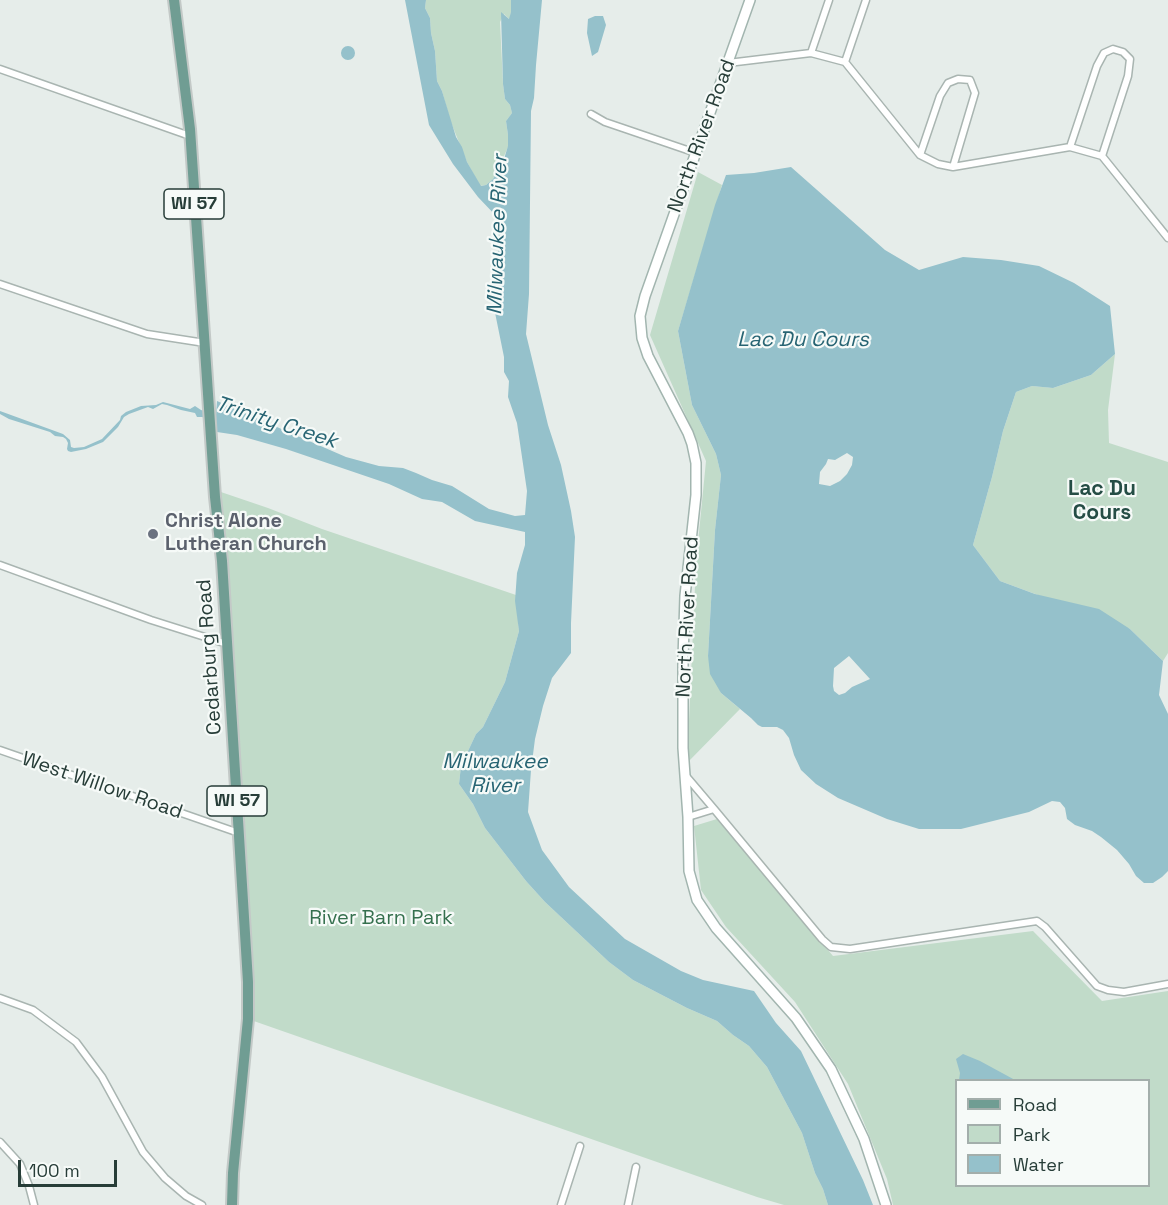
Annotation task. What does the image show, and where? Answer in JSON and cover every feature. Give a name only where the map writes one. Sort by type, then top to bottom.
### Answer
[{"type":"main road","name":"Cedarburg Road","points":[[174,0],[190,136],[248,973],[248,1019],[232,1205]]},
{"type":"street","name":"North River Road","points":[[750,0],[645,296],[640,316],[642,338],[648,356],[688,433],[696,463],[696,495],[685,596],[683,659],[682,719],[689,871],[698,900],[716,928],[796,1018],[831,1069],[864,1139],[886,1205]]},
{"type":"street","points":[[811,53],[829,0]]},
{"type":"street","points":[[845,62],[866,0]]},
{"type":"street","points":[[1070,147],[1097,66],[1104,52],[1113,49],[1124,52],[1130,59],[1128,76],[1102,156]]},
{"type":"street","points":[[728,63],[811,53],[845,62],[920,155],[938,164],[953,167],[1070,147],[1102,156],[1168,238]]},
{"type":"street","points":[[0,69],[190,136]]},
{"type":"street","points":[[920,155],[940,96],[948,83],[958,79],[970,80],[975,93],[953,167]]},
{"type":"street","points":[[591,114],[605,122],[696,153]]},
{"type":"street","points":[[0,284],[147,334],[205,343]]},
{"type":"street","points":[[0,565],[151,620],[227,644]]},
{"type":"street","name":"West Willow Road","points":[[0,750],[239,833]]},
{"type":"street","points":[[686,776],[831,947],[850,949],[1037,921],[1045,927],[1096,986],[1124,992],[1168,984]]},
{"type":"street","points":[[688,818],[714,808]]},
{"type":"street","points":[[0,998],[33,1010],[76,1042],[102,1077],[143,1152],[165,1178],[186,1196],[202,1205]]},
{"type":"street","points":[[0,1142],[20,1164],[34,1205]]},
{"type":"street","points":[[561,1205],[580,1146]]},
{"type":"street","points":[[628,1205],[636,1167]]},
{"type":"green space","points":[[426,0],[511,0],[510,20],[504,14],[500,22],[503,84],[505,99],[512,113],[506,121],[508,147],[493,179],[486,185],[480,186],[467,162],[437,81],[430,18],[425,8]]},
{"type":"green space","points":[[698,172],[722,185],[678,331],[692,405],[716,454],[721,475],[715,530],[708,656],[721,693],[740,709],[688,762],[687,766],[696,563],[706,461],[650,335]]},
{"type":"green space","points":[[1115,354],[1108,410],[1109,443],[1168,462],[1168,653],[1163,661],[1130,629],[1000,581],[973,545],[1003,431],[1016,392],[1032,386],[1053,388],[1091,375]]},
{"type":"green space","name":"River Barn Park","points":[[215,490],[516,595],[519,631],[505,682],[461,766],[459,784],[473,804],[485,828],[526,881],[609,962],[633,980],[717,1021],[749,1046],[767,1067],[802,1133],[828,1205],[784,1205],[757,1197],[248,1019]]},
{"type":"green space","points":[[717,819],[833,956],[1033,931],[1102,1001],[1168,991],[1168,1205],[893,1205],[887,1179],[848,1084],[795,1002],[726,927],[701,890],[694,826]]},
{"type":"water","name":"Milwaukee River","points":[[405,0],[426,0],[425,8],[430,18],[437,81],[456,137],[481,186],[493,179],[504,159],[508,146],[506,121],[512,113],[505,99],[503,84],[501,12],[509,19],[511,0],[542,0],[531,111],[529,294],[526,334],[548,425],[561,465],[575,537],[571,653],[552,678],[535,739],[531,770],[528,812],[542,850],[569,887],[625,939],[681,971],[703,980],[754,991],[776,1023],[801,1051],[873,1205],[828,1205],[802,1133],[767,1067],[749,1046],[717,1021],[633,980],[609,962],[526,881],[485,828],[473,804],[459,784],[461,766],[505,682],[519,631],[515,601],[517,573],[525,545],[525,532],[475,521],[442,502],[422,499],[389,484],[286,449],[237,435],[217,432],[216,421],[197,417],[195,413],[167,405],[162,404],[153,409],[148,407],[129,414],[103,442],[71,452],[68,451],[68,443],[63,437],[55,436],[50,432],[0,414],[0,411],[63,434],[74,448],[84,447],[102,439],[121,416],[141,406],[163,402],[190,409],[195,406],[216,415],[217,401],[346,457],[379,466],[403,468],[452,486],[489,509],[515,516],[525,515],[527,491],[517,423],[508,397],[509,381],[504,372],[504,357],[490,288],[492,268],[500,247],[497,217],[478,197],[453,164],[429,125]]},
{"type":"water","points":[[603,16],[606,25],[598,52],[592,56],[587,33],[588,19]]},
{"type":"water","points":[[345,46],[351,46],[355,53],[351,60],[345,60],[341,56],[341,50]]},
{"type":"water","name":"Lac Du Cours","points":[[791,167],[885,250],[919,270],[963,257],[1039,266],[1074,283],[1110,306],[1115,354],[1091,375],[1053,388],[1032,386],[1016,392],[1003,431],[973,545],[1000,581],[1035,594],[1099,609],[1130,629],[1163,661],[1159,695],[1168,714],[1168,871],[1153,883],[1144,883],[1136,876],[1117,850],[1101,837],[1067,819],[1065,808],[1060,802],[1052,801],[1029,812],[961,829],[919,829],[887,819],[838,798],[816,784],[801,770],[789,738],[783,730],[758,725],[721,693],[710,674],[708,656],[715,530],[721,475],[716,454],[692,405],[678,331],[726,175]],"holes":[[[847,453],[853,457],[847,474],[830,486],[819,484],[820,472],[828,459],[835,460]],[[849,656],[870,679],[839,695],[834,691],[833,686],[834,668]]]},
{"type":"water","points":[[963,1054],[1013,1079],[959,1079],[956,1059]]},
{"type":"place","name":"Christ Alone Lutheran Church","points":[[153,534]]},
{"type":"district","name":"Lac Du Cours","points":[[1102,501]]},
{"type":"water label","name":"Trinity Creek","points":[[276,423]]}]
